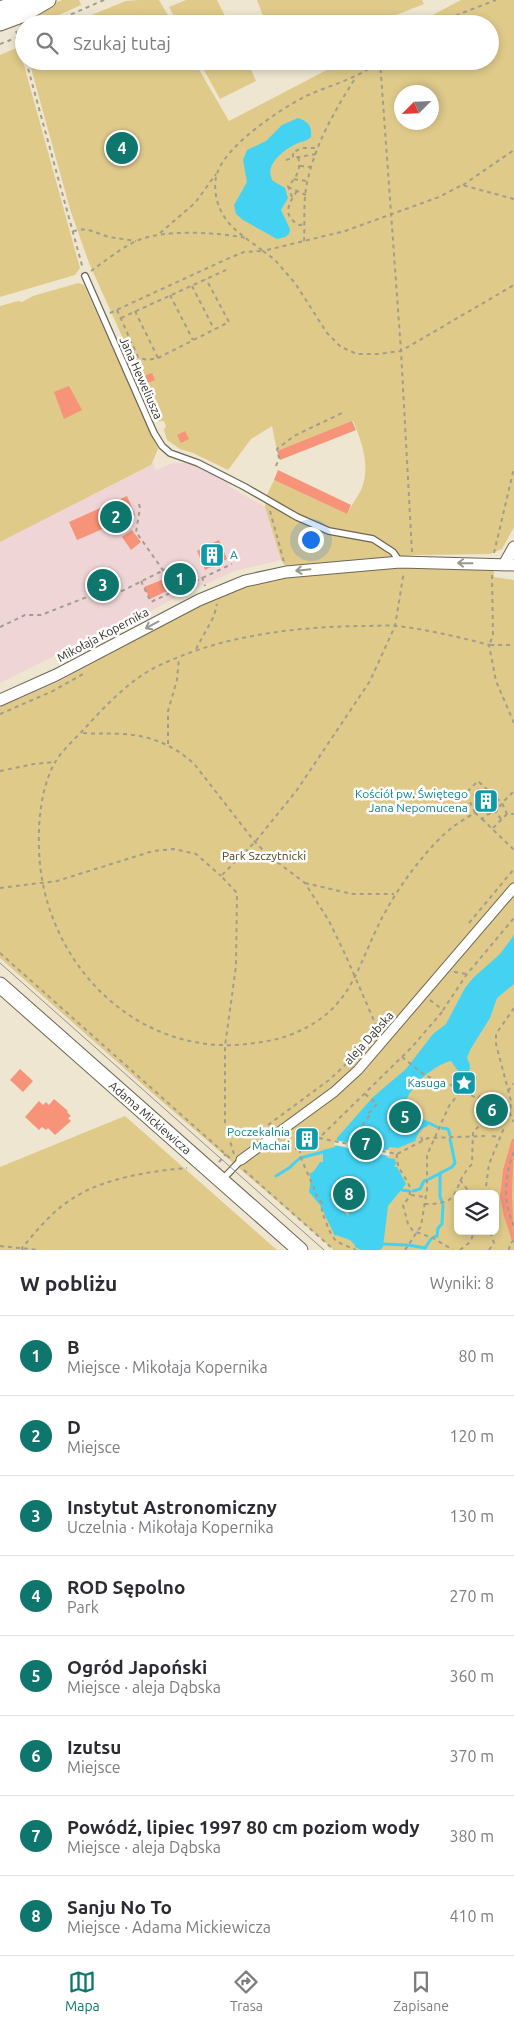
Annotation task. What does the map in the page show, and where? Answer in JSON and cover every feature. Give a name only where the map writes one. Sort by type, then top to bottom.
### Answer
[{"type":"main road","points":[[0,9],[27,0]]},
{"type":"main road","points":[[21,15],[48,0]]},
{"type":"main road","points":[[0,23],[15,17]]},
{"type":"main road","name":"Adama Mickiewicza","points":[[0,985],[300,1250]]},
{"type":"street","points":[[509,564],[514,547]]},
{"type":"street","name":"Mikołaja Kopernika","points":[[0,700],[56,675],[209,595],[245,581],[286,572],[406,562],[492,569],[509,564]]},
{"type":"street","name":"aleja Dąbska","points":[[239,1162],[334,1092],[358,1070],[445,971],[514,888]]},
{"type":"lane","name":"Jana Heweliusza","points":[[85,276],[154,433],[162,446],[170,452],[198,463],[297,517],[329,531],[373,539],[406,562]]},
{"type":"lane","name":"aleja Dąbska","points":[[221,1181],[239,1162]]},
{"type":"path","points":[[70,15],[104,0]]},
{"type":"path","points":[[457,15],[496,0]]},
{"type":"path","points":[[0,44],[15,38]]},
{"type":"path","points":[[28,70],[85,276],[136,242],[160,234],[226,234],[246,238]]},
{"type":"path","points":[[160,234],[195,202],[227,156],[262,124],[304,97],[356,76],[366,70]]},
{"type":"path","points":[[221,876],[255,842],[297,790],[370,681],[395,626],[405,573],[411,523],[401,351],[381,70]]},
{"type":"path","points":[[304,241],[306,195],[311,167],[336,109],[356,76]]},
{"type":"path","points":[[293,158],[293,152],[302,148],[318,148]]},
{"type":"path","points":[[103,316],[227,258],[244,252],[263,251],[345,231],[439,197],[462,186],[514,150]]},
{"type":"path","points":[[286,160],[316,154]]},
{"type":"path","points":[[288,186],[294,179],[300,166],[298,157]]},
{"type":"path","points":[[300,166],[311,167]]},
{"type":"path","points":[[216,174],[216,192],[220,210],[228,223],[274,259],[295,283],[327,333],[341,347],[357,354],[401,351],[514,284]]},
{"type":"path","points":[[294,179],[308,181]]},
{"type":"path","points":[[288,186],[306,195]]},
{"type":"path","points":[[288,186],[292,199]]},
{"type":"path","points":[[462,186],[514,199]]},
{"type":"path","points":[[297,191],[288,209],[290,219],[299,225],[305,224]]},
{"type":"path","points":[[72,231],[86,229],[109,237],[136,242]]},
{"type":"path","points":[[120,318],[226,270]]},
{"type":"path","points":[[117,310],[138,357],[147,360],[158,358],[229,322],[206,279]]},
{"type":"path","points":[[192,286],[214,329]]},
{"type":"path","points":[[170,295],[194,340]]},
{"type":"path","points":[[135,311],[158,358]]},
{"type":"path","points":[[276,466],[279,458],[277,449],[294,436],[344,412]]},
{"type":"path","points":[[514,468],[497,534],[492,569],[493,636],[489,645],[496,681],[514,724]]},
{"type":"path","points":[[268,500],[286,572]]},
{"type":"path","points":[[139,504],[136,532],[177,590]]},
{"type":"path","points":[[0,627],[25,615],[40,615],[87,597],[112,596],[180,562],[190,584]]},
{"type":"path","points":[[141,581],[150,602],[232,564]]},
{"type":"path","points":[[492,569],[499,575]]},
{"type":"path","points":[[396,574],[405,573]]},
{"type":"path","points":[[196,650],[214,616],[217,604],[208,608]]},
{"type":"path","points":[[475,813],[453,826],[424,856],[396,894],[366,951],[356,978],[344,996],[332,1009],[303,1029],[281,1039],[225,1046],[203,1044],[163,1033],[130,1016],[90,982],[74,959],[52,917],[41,884],[38,847],[39,818],[55,762],[105,706],[154,668],[196,650],[253,636],[329,626],[395,626],[439,633],[489,645],[514,646]]},
{"type":"path","points":[[168,744],[168,711],[177,680],[179,658]]},
{"type":"path","points":[[0,714],[88,672]]},
{"type":"path","points":[[81,733],[123,734],[168,744],[195,765],[255,842],[305,883],[329,920],[378,1030],[386,1039]]},
{"type":"path","points":[[0,771],[55,762]]},
{"type":"path","points":[[507,814],[502,803],[478,781],[466,793],[475,813],[493,828],[514,850]]},
{"type":"path","points":[[482,819],[486,815],[496,812],[514,791]]},
{"type":"path","points":[[510,795],[514,799]]},
{"type":"path","points":[[494,809],[501,819]]},
{"type":"path","points":[[493,828],[507,814],[514,814]]},
{"type":"path","points":[[0,888],[41,884],[153,851],[174,849],[196,854],[237,893],[236,966],[225,1046],[225,1125],[239,1162]]},
{"type":"path","points":[[467,926],[514,869]]},
{"type":"path","points":[[305,883],[352,894],[396,894]]},
{"type":"path","points":[[424,995],[443,1010],[467,974],[514,918]]},
{"type":"path","points":[[0,953],[226,1154],[239,1162],[334,1250]]},
{"type":"path","points":[[445,971],[467,974]]},
{"type":"path","points":[[514,1008],[496,1034],[496,1044],[511,1101],[510,1114],[514,1122]]},
{"type":"path","points":[[274,1141],[293,1149],[310,1147],[402,1057],[442,1012]]},
{"type":"path","points":[[373,1037],[384,1023]]},
{"type":"path","points":[[268,1125],[329,1080],[362,1049]]},
{"type":"path","points":[[402,1057],[426,1076],[455,1087],[492,1106],[485,1120],[472,1132],[472,1164],[460,1180],[453,1197],[448,1202],[442,1204],[424,1204]]},
{"type":"path","points":[[455,1087],[460,1075]]},
{"type":"path","points":[[508,1091],[514,1083]]},
{"type":"path","points":[[405,1250],[420,1226],[427,1183],[427,1154],[450,1106],[461,1090],[467,1086],[478,1089]]},
{"type":"path","points":[[362,1125],[376,1104],[365,1094]]},
{"type":"path","points":[[478,1099],[481,1094]]},
{"type":"path","points":[[510,1114],[514,1117]]},
{"type":"path","points":[[486,1190],[490,1164],[504,1128]]},
{"type":"path","points":[[319,1138],[335,1143],[397,1154],[428,1138],[485,1136]]},
{"type":"path","points":[[492,1136],[500,1137]]},
{"type":"path","points":[[421,1137],[423,1142]]},
{"type":"path","points":[[300,1149],[309,1180],[314,1192],[322,1203],[321,1210],[330,1236],[340,1244],[356,1250]]},
{"type":"path","points":[[514,1152],[508,1171],[506,1195],[514,1226]]},
{"type":"path","points":[[215,1166],[226,1154]]},
{"type":"path","points":[[397,1154],[398,1165],[406,1178],[411,1195]]},
{"type":"path","points":[[394,1167],[398,1165]]},
{"type":"path","points":[[22,1249],[53,1214],[75,1197],[102,1185],[133,1176],[189,1168]]},
{"type":"path","points":[[460,1180],[468,1190]]},
{"type":"path","points":[[411,1195],[425,1197]]},
{"type":"path","points":[[411,1195],[403,1206],[408,1224],[416,1232],[433,1238],[453,1250]]},
{"type":"path","points":[[460,1250],[471,1240],[473,1235]]},
{"type":"path","points":[[490,1250],[494,1243],[491,1235]]},
{"type":"path","points":[[509,1250],[510,1243],[514,1241]]},
{"type":"path","points":[[0,1246],[40,1250]]},
{"type":"shaded area","points":[[153,462],[156,470],[173,463],[197,466],[214,474],[228,483],[228,486],[265,507],[281,560],[235,571],[175,598],[115,630],[112,627],[0,683],[0,542],[151,465]]},
{"type":"green space","points":[[62,0],[79,0],[81,5],[59,15],[28,15]]},
{"type":"green space","points":[[159,0],[168,15],[91,15],[126,1]]},
{"type":"green space","points":[[186,0],[217,0],[224,15],[173,15],[169,7]]},
{"type":"green space","points":[[257,0],[422,0],[424,4],[396,15],[263,15]]},
{"type":"green space","points":[[461,0],[514,0],[514,527],[502,549],[490,554],[416,555],[286,567],[281,560],[265,507],[267,495],[274,480],[347,514],[361,490],[365,473],[362,446],[353,421],[277,451],[272,426],[251,439],[228,470],[193,453],[180,449],[167,440],[164,421],[159,421],[152,417],[135,376],[139,374],[89,263],[70,209],[31,70],[199,70],[229,121],[327,70],[499,70],[499,15],[433,15]]},
{"type":"green space","points":[[15,49],[15,70],[25,70],[80,268],[75,275],[0,297],[0,55]]},
{"type":"green space","points":[[204,70],[251,70],[256,81],[220,99]]},
{"type":"green space","points":[[78,283],[84,285],[158,449],[151,465],[0,542],[0,306],[18,301],[22,302],[33,296]]},
{"type":"green space","name":"Park Szczytnicki","points":[[494,567],[494,577],[514,580],[514,1250],[334,1250],[0,958],[0,707],[58,682],[208,601],[250,584],[301,574],[375,568]]},
{"type":"green space","points":[[125,1116],[277,1250],[0,1250],[0,1167]]},
{"type":"water","points":[[298,118],[309,125],[311,137],[280,154],[272,164],[271,175],[273,181],[285,188],[288,198],[281,210],[290,229],[289,234],[277,239],[243,220],[236,214],[234,205],[247,182],[243,160],[247,150],[266,141],[282,125]]},
{"type":"water","points":[[514,935],[514,984],[497,998],[490,1018],[470,1050],[467,1058],[470,1065],[469,1074],[464,1078],[462,1077],[451,1061],[434,1069],[418,1082],[412,1090],[404,1108],[404,1117],[413,1124],[423,1119],[429,1122],[428,1126],[421,1130],[415,1141],[398,1148],[390,1147],[387,1150],[386,1155],[388,1158],[395,1159],[396,1164],[394,1167],[397,1167],[406,1184],[388,1206],[383,1247],[380,1250],[361,1250],[355,1247],[350,1240],[335,1236],[320,1205],[309,1192],[311,1179],[309,1174],[314,1171],[320,1162],[323,1162],[323,1150],[335,1147],[337,1138],[373,1097],[406,1069],[433,1034],[446,1024],[465,988],[473,978],[500,954]],"holes":[[[349,1190],[351,1192],[348,1199],[350,1209],[348,1216],[342,1203],[346,1193]]]},
{"type":"pier","points":[[335,1140],[390,1151],[389,1156],[334,1145]]},
{"type":"building","points":[[152,373],[155,380],[148,383],[144,376]]},
{"type":"building","points":[[69,386],[82,410],[64,419],[54,392]]},
{"type":"building","points":[[352,421],[356,430],[280,460],[277,451]]},
{"type":"building","points":[[185,431],[189,439],[181,443],[177,435]]},
{"type":"building","points":[[278,470],[351,505],[347,514],[274,480]]},
{"type":"building","points":[[127,496],[135,515],[77,540],[69,522]]},
{"type":"building","points":[[132,530],[141,542],[131,550],[122,537]]},
{"type":"building","name":"A","points":[[219,540],[227,559],[205,570],[197,551]]},
{"type":"building","points":[[182,572],[186,582],[150,599],[144,587]]},
{"type":"building","name":"Kościół pw. Świętego Jana Nepomucena","points":[[478,788],[494,801],[486,810],[473,795]]},
{"type":"building","points":[[20,1069],[33,1081],[23,1092],[10,1080]]},
{"type":"building","points":[[54,1099],[71,1116],[68,1118],[71,1121],[55,1135],[48,1128],[46,1130],[42,1127],[39,1130],[25,1117],[39,1101],[43,1105],[46,1102],[49,1105]]},
{"type":"building","points":[[512,1139],[514,1139],[512,1195],[514,1241],[512,1241],[504,1216],[500,1197],[503,1170]]},
{"type":"building","points":[[367,1142],[372,1146],[371,1153],[364,1156],[359,1151],[361,1144]]},
{"type":"waterway","points":[[429,1123],[437,1127]]},
{"type":"waterway","points":[[442,1128],[448,1129],[450,1135]]},
{"type":"waterway","points":[[429,1179],[452,1167],[455,1163],[450,1139]]},
{"type":"waterway","points":[[276,1176],[300,1158],[323,1152]]},
{"type":"waterway","points":[[440,1173],[440,1196],[442,1202]]},
{"type":"waterway","points":[[413,1191],[420,1189],[426,1180]]},
{"type":"waterway","points":[[402,1190],[409,1191]]},
{"type":"waterway","points":[[434,1237],[437,1236],[438,1228],[442,1224],[443,1205]]},
{"type":"waterway","points":[[408,1245],[425,1248],[431,1239]]},
{"type":"waterway","points":[[383,1244],[406,1245]]},
{"type":"tram line","points":[[0,963],[324,1250]]},
{"type":"place","name":"ROD Sępolno","points":[[122,148]]},
{"type":"place","name":"D","points":[[116,517]]},
{"type":"place","name":"A","points":[[212,555]]},
{"type":"place","name":"B","points":[[180,579]]},
{"type":"place","name":"Instytut Astronomiczny","points":[[103,585]]},
{"type":"place","name":"Kościół pw. Świętego Jana Nepomucena","points":[[486,801]]},
{"type":"place","name":"Kasuga","points":[[464,1083]]},
{"type":"place","name":"Izutsu","points":[[492,1110]]},
{"type":"place","name":"Ogród Japoński","points":[[405,1117]]},
{"type":"place","name":"Poczekalnia Machai","points":[[307,1139]]},
{"type":"place","name":"Powódź, lipiec 1997 80 cm poziom wody","points":[[366,1144]]},
{"type":"place","name":"Sanju No To","points":[[349,1194]]}]
